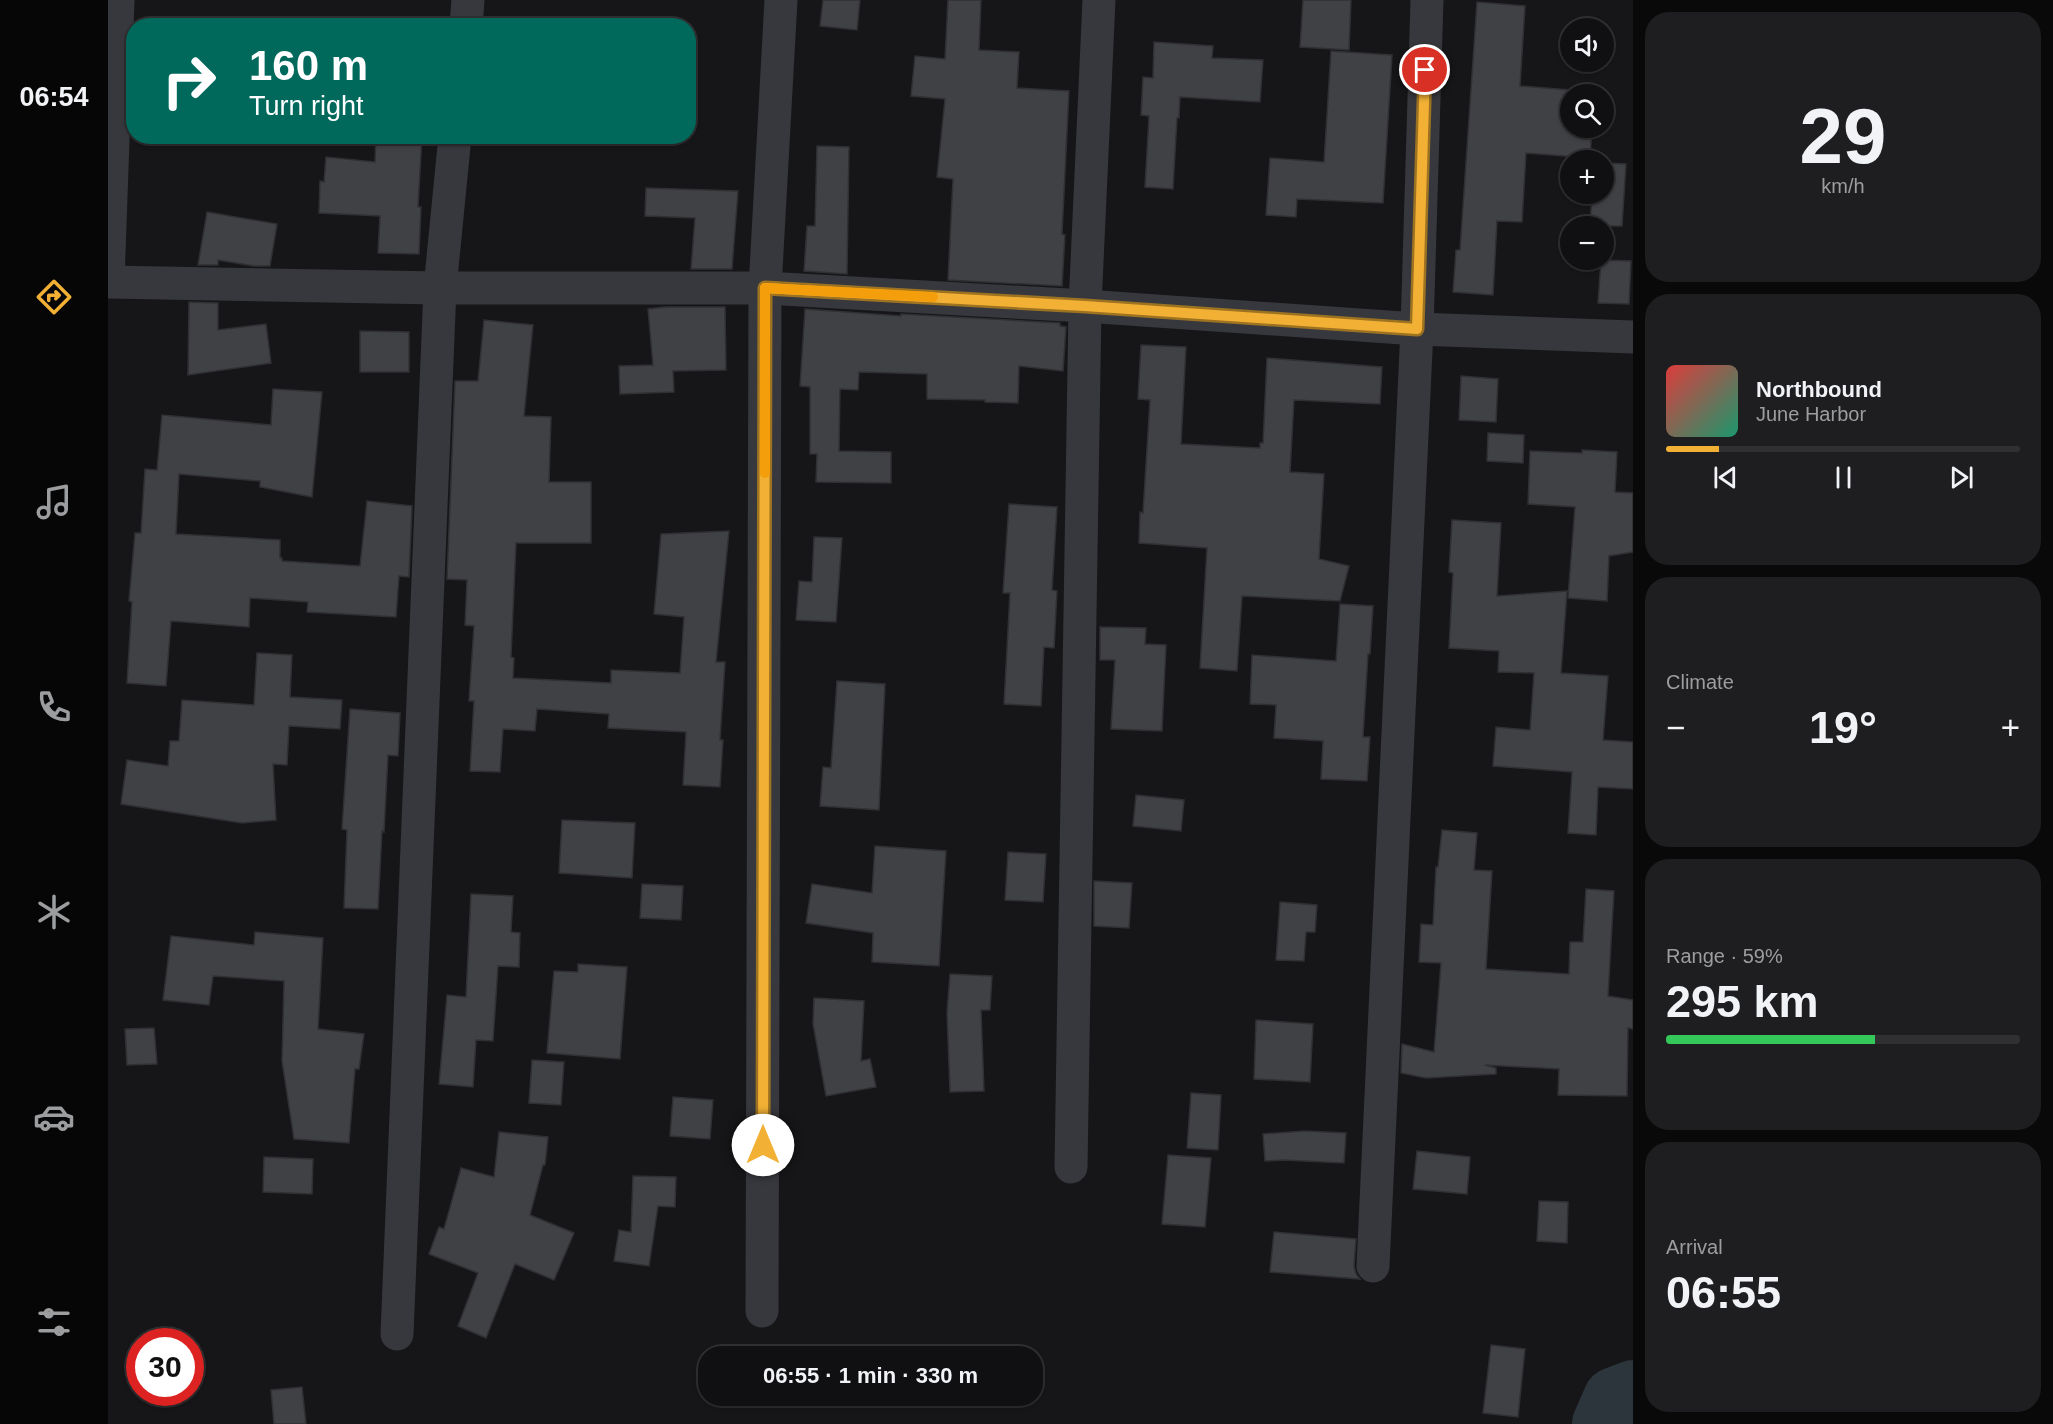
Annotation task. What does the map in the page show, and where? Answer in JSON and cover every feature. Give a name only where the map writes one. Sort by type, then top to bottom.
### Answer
[{"type":"street","points":[[118,0],[108,281],[440,288],[765,288],[1085,306],[1417,329],[1633,337]]},
{"type":"street","points":[[467,18],[468,0]]},
{"type":"street","points":[[762,1311],[765,288],[781,0]]},
{"type":"street","points":[[1071,1167],[1085,306],[1099,0]]},
{"type":"street","points":[[1373,1266],[1417,329],[1427,0]]},
{"type":"street","points":[[397,1335],[440,288],[454,144]]},
{"type":"building","points":[[823,0],[860,0],[857,30],[820,26]]},
{"type":"building","points":[[948,0],[981,0],[979,50],[1019,52],[1017,88],[1069,91],[1062,234],[1065,235],[1062,286],[948,280],[953,179],[937,177],[945,99],[911,96],[915,56],[945,59]]},
{"type":"building","points":[[1303,0],[1351,0],[1349,50],[1300,47]]},
{"type":"building","points":[[1477,2],[1525,6],[1520,86],[1560,89],[1560,138],[1591,138],[1591,150],[1560,150],[1560,156],[1526,153],[1522,222],[1497,221],[1493,295],[1453,292],[1456,250],[1460,250]]},
{"type":"building","points":[[1154,42],[1213,46],[1212,58],[1263,60],[1260,102],[1180,97],[1173,189],[1145,187],[1149,116],[1141,115],[1143,77],[1153,78]]},
{"type":"building","points":[[1331,51],[1392,55],[1383,203],[1297,199],[1296,217],[1266,215],[1270,158],[1324,162]]},
{"type":"building","points":[[376,144],[422,144],[418,207],[421,207],[419,254],[378,253],[380,216],[319,213],[320,181],[324,182],[326,157],[375,162]]},
{"type":"building","points":[[817,146],[849,147],[847,274],[804,271],[807,226],[815,226]]},
{"type":"building","points":[[1614,163],[1626,164],[1622,226],[1614,226],[1614,216],[1591,216],[1591,204],[1614,204]]},
{"type":"building","points":[[646,188],[738,191],[732,269],[691,269],[695,218],[645,216]]},
{"type":"building","points":[[207,212],[277,224],[270,266],[254,266],[218,260],[218,265],[198,265]]},
{"type":"building","points":[[1614,260],[1631,261],[1629,304],[1598,303],[1600,270],[1614,270]]},
{"type":"building","points":[[189,302],[218,303],[218,330],[266,324],[271,363],[188,375]]},
{"type":"building","points":[[725,307],[726,370],[673,371],[674,392],[620,394],[619,366],[653,365],[648,309]]},
{"type":"building","points":[[805,309],[1060,323],[1060,326],[1066,327],[1063,371],[1019,366],[1018,403],[927,399],[927,374],[859,372],[858,390],[840,389],[839,451],[891,452],[891,483],[816,482],[817,454],[810,454],[810,387],[800,386]]},
{"type":"building","points":[[484,320],[533,325],[524,416],[551,417],[549,482],[591,482],[591,543],[516,543],[511,657],[514,658],[513,678],[611,683],[611,670],[680,673],[684,617],[654,614],[661,534],[729,531],[716,662],[725,662],[720,740],[723,740],[720,787],[683,785],[686,732],[608,728],[609,714],[537,709],[535,731],[503,729],[500,772],[470,771],[474,701],[469,701],[474,626],[465,625],[467,580],[447,579],[455,381],[478,381]]},
{"type":"building","points":[[360,331],[409,332],[409,372],[360,372]]},
{"type":"building","points":[[1141,345],[1186,347],[1181,444],[1260,448],[1260,443],[1263,443],[1267,358],[1382,367],[1380,404],[1294,400],[1290,472],[1324,474],[1319,559],[1349,566],[1340,601],[1242,596],[1237,671],[1200,668],[1207,548],[1139,543],[1150,400],[1138,399]]},
{"type":"building","points":[[1461,376],[1498,379],[1496,422],[1459,420]]},
{"type":"building","points":[[273,389],[322,392],[312,497],[260,487],[260,481],[179,474],[176,534],[280,540],[282,561],[360,566],[367,501],[412,506],[409,577],[399,576],[396,617],[307,612],[308,602],[250,598],[249,627],[171,621],[166,686],[127,683],[132,602],[129,601],[135,533],[141,533],[145,469],[157,470],[162,415],[271,425]]},
{"type":"building","points":[[1488,433],[1524,435],[1523,463],[1487,461]]},
{"type":"building","points":[[1582,450],[1617,452],[1615,492],[1633,493],[1633,552],[1609,556],[1607,601],[1568,598],[1575,507],[1528,504],[1530,451],[1582,453]]},
{"type":"building","points":[[1009,504],[1057,507],[1052,590],[1057,591],[1054,648],[1044,647],[1041,706],[1004,704],[1010,593],[1003,593]]},
{"type":"building","points":[[1452,520],[1501,523],[1497,596],[1567,591],[1561,673],[1608,676],[1603,740],[1633,742],[1633,789],[1598,787],[1596,835],[1568,833],[1572,772],[1493,766],[1496,727],[1530,730],[1534,673],[1498,672],[1499,651],[1449,648],[1453,573],[1449,572]]},
{"type":"building","points":[[814,537],[842,538],[836,622],[796,620],[799,581],[812,582]]},
{"type":"building","points":[[1340,604],[1373,606],[1363,737],[1370,737],[1367,781],[1321,779],[1323,741],[1274,738],[1276,705],[1250,704],[1252,655],[1336,661]]},
{"type":"building","points":[[1100,627],[1146,628],[1145,644],[1166,645],[1162,731],[1111,729],[1115,660],[1100,660]]},
{"type":"building","points":[[257,653],[292,655],[290,697],[342,700],[340,729],[289,726],[287,765],[273,764],[276,820],[242,823],[121,804],[127,760],[168,766],[170,741],[179,741],[182,700],[254,705]]},
{"type":"building","points":[[837,681],[885,684],[879,810],[820,806],[823,767],[831,768]]},
{"type":"building","points":[[350,709],[400,713],[398,756],[388,755],[378,909],[344,908],[347,830],[342,829]]},
{"type":"building","points":[[1136,795],[1184,800],[1181,831],[1133,826]]},
{"type":"building","points":[[562,820],[635,823],[632,878],[559,873]]},
{"type":"building","points":[[1442,830],[1477,833],[1474,870],[1492,871],[1486,969],[1569,974],[1570,942],[1583,942],[1586,889],[1614,891],[1608,996],[1633,1000],[1633,1029],[1628,1028],[1627,1096],[1558,1095],[1559,1069],[1485,1065],[1496,1068],[1496,1074],[1426,1078],[1401,1073],[1402,1044],[1434,1052],[1441,963],[1419,962],[1421,924],[1433,925],[1436,867],[1438,867]]},
{"type":"building","points":[[875,846],[946,851],[939,966],[872,962],[873,933],[806,923],[812,884],[872,893]]},
{"type":"building","points":[[1008,852],[1046,854],[1043,902],[1005,900]]},
{"type":"building","points":[[1094,881],[1132,883],[1129,928],[1094,926]]},
{"type":"building","points":[[642,884],[683,886],[681,920],[640,918]]},
{"type":"building","points":[[471,894],[513,896],[511,932],[520,933],[519,967],[498,966],[493,1041],[476,1040],[473,1087],[439,1084],[447,995],[466,997]]},
{"type":"building","points":[[1280,902],[1317,905],[1315,932],[1306,932],[1304,961],[1276,960]]},
{"type":"building","points":[[255,932],[323,938],[318,1029],[364,1034],[359,1069],[355,1069],[349,1143],[294,1139],[282,1061],[284,981],[213,976],[209,1005],[163,1000],[171,936],[254,945]]},
{"type":"building","points":[[578,964],[627,967],[620,1059],[547,1053],[554,971],[578,972]]},
{"type":"building","points":[[950,974],[992,976],[990,1010],[981,1010],[984,1091],[950,1092],[947,1013]]},
{"type":"building","points":[[814,998],[864,1001],[861,1061],[870,1059],[876,1087],[826,1096],[813,1024]]},
{"type":"building","points":[[1256,1020],[1313,1024],[1310,1082],[1254,1079]]},
{"type":"building","points":[[154,1028],[157,1064],[127,1065],[125,1029]]},
{"type":"building","points":[[532,1060],[564,1062],[561,1105],[529,1103]]},
{"type":"building","points":[[1191,1093],[1221,1095],[1218,1150],[1187,1148]]},
{"type":"building","points":[[673,1097],[713,1100],[710,1139],[670,1136]]},
{"type":"building","points":[[1305,1131],[1346,1133],[1344,1163],[1265,1161],[1263,1134]]},
{"type":"building","points":[[499,1132],[548,1137],[545,1165],[543,1165],[530,1215],[574,1233],[554,1280],[515,1264],[486,1338],[458,1326],[478,1273],[429,1254],[439,1227],[444,1229],[461,1168],[494,1177]]},
{"type":"building","points":[[1417,1151],[1470,1157],[1467,1194],[1413,1189]]},
{"type":"building","points":[[1168,1155],[1211,1158],[1205,1227],[1162,1224]]},
{"type":"building","points":[[264,1157],[313,1159],[312,1194],[263,1192]]},
{"type":"building","points":[[633,1176],[676,1177],[675,1207],[658,1206],[649,1266],[614,1261],[619,1230],[631,1232]]},
{"type":"building","points":[[1539,1201],[1568,1202],[1567,1243],[1537,1241]]},
{"type":"building","points":[[1274,1232],[1356,1239],[1354,1266],[1360,1279],[1270,1272]]},
{"type":"building","points":[[1491,1345],[1525,1349],[1518,1417],[1483,1413]]},
{"type":"building","points":[[302,1387],[306,1424],[274,1424],[271,1390]]},
{"type":"waterway","points":[[1604,1424],[1615,1399],[1633,1392]]},
{"type":"slow traffic","points":[[765,473],[765,288],[933,297]]},
{"type":"route","points":[[763,1145],[765,288],[1085,306],[1417,329],[1425,70]]}]
